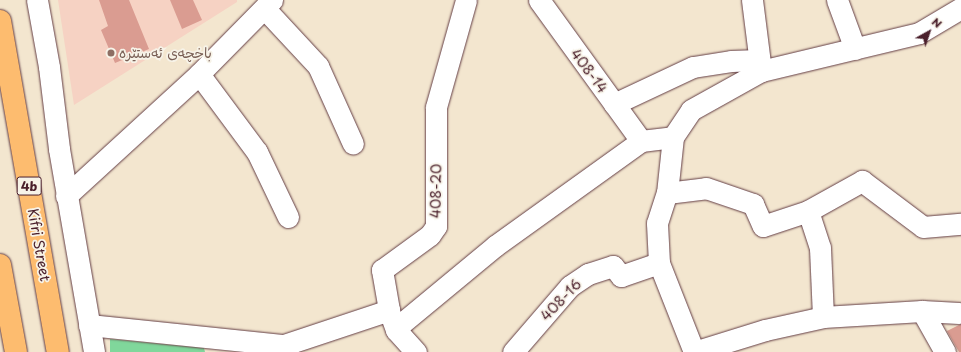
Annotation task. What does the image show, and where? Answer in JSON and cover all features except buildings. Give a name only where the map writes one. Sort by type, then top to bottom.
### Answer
[{"type":"highway","name":"Kifri Street","points":[[0,21],[58,352]]},
{"type":"highway","points":[[0,265],[16,352]]},
{"type":"street","points":[[37,0],[66,196],[94,352]]},
{"type":"street","name":"408-20","points":[[393,319],[382,270],[430,235],[436,226],[436,107],[466,0]]},
{"type":"street","name":"408-14","points":[[539,0],[641,141]]},
{"type":"street","points":[[752,0],[760,66]]},
{"type":"street","points":[[837,0],[855,48]]},
{"type":"street","points":[[66,196],[199,74],[262,7],[318,66],[353,144]]},
{"type":"street","points":[[614,104],[693,67],[731,61],[760,66],[855,48],[919,33],[961,8]]},
{"type":"street","points":[[760,66],[691,110],[673,137],[667,193],[657,223],[660,263],[694,352],[765,330],[823,317],[922,311],[960,312]]},
{"type":"street","points":[[199,74],[257,152],[288,217]]},
{"type":"street","points":[[89,325],[282,350],[393,319],[641,141],[673,137]]},
{"type":"street","points":[[667,193],[706,188],[753,204],[763,226],[808,211],[862,181],[923,227],[961,224]]},
{"type":"street","points":[[808,211],[820,248],[823,317]]},
{"type":"street","name":"408-16","points":[[514,352],[570,286],[588,274],[613,266],[621,276],[660,263]]},
{"type":"street","points":[[922,311],[945,352]]},
{"type":"street","points":[[932,330],[960,312]]},
{"type":"street","points":[[393,319],[416,352]]},
{"type":"shaded area","name":"باخچەی ئەستێرە","points":[[58,0],[237,0],[237,2],[74,105]]},
{"type":"green space","points":[[110,339],[204,348],[205,352],[110,352]]},
{"type":"place","name":"باخچەی ئەستێرە","points":[[111,53]]}]
